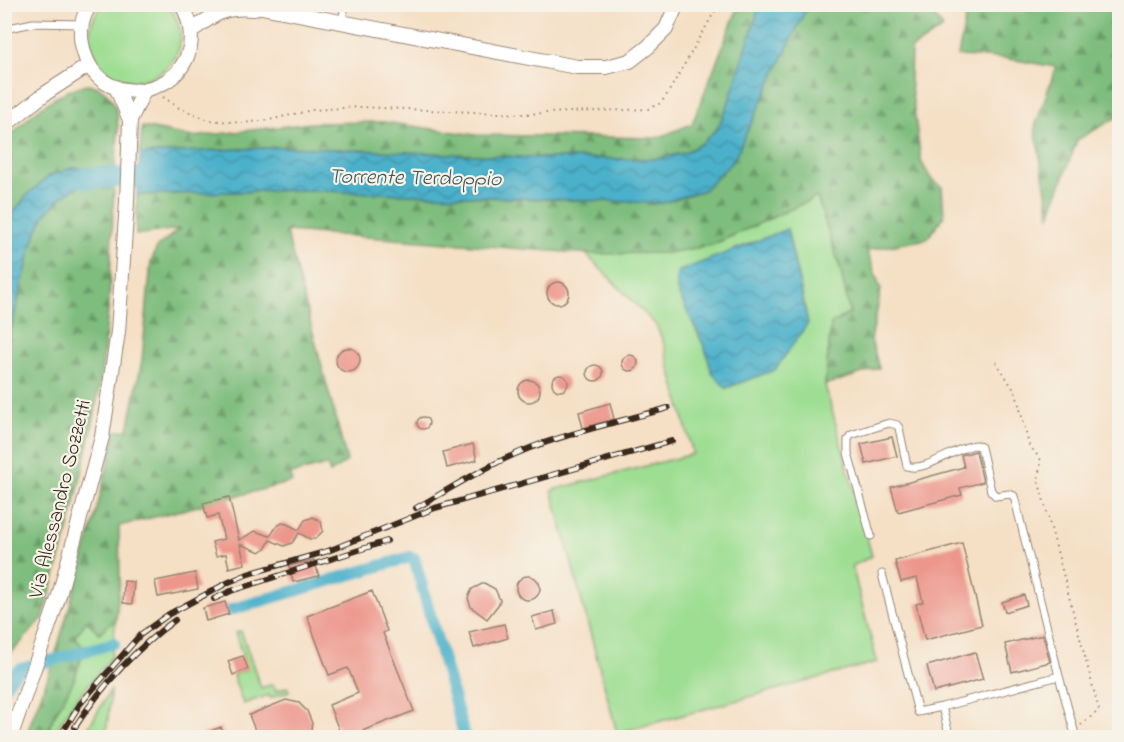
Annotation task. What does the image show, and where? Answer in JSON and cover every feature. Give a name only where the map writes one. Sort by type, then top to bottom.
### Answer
[{"type":"street","points":[[91,4],[82,24],[82,45],[89,65],[101,78],[116,87],[130,91],[147,90],[168,81],[181,68],[189,50],[191,31],[188,16],[182,4]]},
{"type":"street","points":[[246,4],[577,67],[606,67],[630,61],[666,29],[676,4]]},
{"type":"street","points":[[191,31],[215,14],[236,7],[269,10]]},
{"type":"street","points":[[4,126],[43,95],[89,65]]},
{"type":"street","name":"Via Alessandro Sozzetti","points":[[116,87],[130,120]]},
{"type":"street","name":"Via Alessandro Sozzetti","points":[[10,738],[62,588],[102,437],[118,332],[128,202],[130,120],[147,90]]},
{"type":"lane","points":[[342,23],[345,4]]},
{"type":"lane","points":[[4,29],[33,23],[82,24]]},
{"type":"lane","points":[[871,536],[849,453],[848,439],[851,435],[889,423],[897,425],[908,465],[911,467],[941,459],[953,451],[972,445],[981,447],[991,491],[996,496],[1009,494],[1014,496],[1075,734]]},
{"type":"lane","points":[[882,574],[918,712],[1059,676]]},
{"type":"lane","points":[[942,707],[950,738]]},
{"type":"path","points":[[147,90],[179,108],[209,120],[242,123],[312,110],[360,107],[521,114],[648,109],[661,104],[719,4]]},
{"type":"path","points":[[996,362],[1016,393],[1029,445],[1041,460],[1038,479],[1100,710],[1075,734]]},
{"type":"green space","points":[[103,5],[168,5],[180,28],[179,48],[169,65],[154,76],[135,81],[116,77],[100,65],[91,42],[90,32],[94,17]]},
{"type":"green space","points":[[739,5],[760,5],[727,108],[717,129],[701,144],[684,153],[656,159],[542,158],[285,147],[140,154],[142,127],[193,137],[312,123],[384,122],[476,135],[657,138],[692,124]]},
{"type":"green space","points":[[808,5],[926,5],[943,28],[911,49],[910,79],[921,161],[931,179],[942,187],[944,216],[927,239],[867,250],[881,290],[871,340],[879,368],[825,385],[831,324],[850,313],[840,267],[817,197],[712,245],[667,253],[592,254],[286,231],[347,461],[330,473],[327,465],[291,474],[292,482],[119,526],[120,580],[116,619],[99,633],[87,621],[75,636],[84,649],[74,680],[45,737],[25,738],[53,663],[93,525],[116,431],[128,430],[142,360],[151,262],[157,247],[179,229],[136,235],[137,195],[296,190],[662,203],[796,29]]},
{"type":"green space","points":[[968,5],[1119,5],[1119,116],[1077,140],[1050,215],[1035,127],[1056,67],[1004,58],[958,56]]},
{"type":"green space","points":[[88,84],[101,89],[115,106],[118,130],[115,168],[71,168],[6,234],[5,243],[5,141],[42,106],[64,93]]},
{"type":"green space","points":[[79,186],[114,187],[109,303],[101,378],[69,527],[43,618],[5,660],[5,352],[33,241],[44,215],[63,196]]},
{"type":"green space","points":[[817,197],[840,267],[850,314],[831,325],[825,385],[872,556],[852,566],[877,662],[617,733],[552,490],[693,454],[663,341],[656,325],[585,253],[667,253],[712,245]],"holes":[[[787,229],[806,311],[712,373],[705,348],[677,290]]]},
{"type":"green space","points":[[116,619],[111,658],[75,701],[51,737],[45,738],[74,680],[84,650],[75,636],[87,620],[99,633]]},
{"type":"green space","points":[[241,631],[261,688],[273,684],[276,691],[287,687],[289,691],[243,704],[233,675],[247,669],[235,633]]},
{"type":"green space","points":[[111,689],[106,737],[83,737]]},
{"type":"water","points":[[760,5],[808,5],[733,161],[704,190],[662,203],[296,190],[137,195],[140,154],[285,147],[542,158],[656,159],[684,153],[701,144],[717,129],[727,108]]},
{"type":"water","points":[[71,168],[115,168],[114,187],[79,186],[63,196],[44,215],[33,241],[5,352],[5,243],[13,213],[27,195],[49,176]]},
{"type":"water","points":[[787,229],[808,323],[775,370],[726,388],[712,373],[705,348],[677,290],[677,272]]},
{"type":"building","points":[[558,282],[566,285],[569,293],[566,301],[558,304],[550,301],[547,293],[550,285]]},
{"type":"building","points":[[348,348],[357,351],[360,360],[357,369],[348,372],[339,369],[336,360],[339,351]]},
{"type":"building","points":[[630,355],[636,357],[638,363],[636,369],[630,371],[624,369],[622,363],[624,357]]},
{"type":"building","points":[[592,365],[598,365],[603,373],[601,379],[592,381],[587,376],[587,370]]},
{"type":"building","points":[[557,375],[563,375],[568,383],[566,389],[557,391],[552,386],[552,380]]},
{"type":"building","points":[[529,380],[537,383],[540,391],[537,399],[529,402],[521,399],[518,391],[521,383]]},
{"type":"building","points":[[610,403],[614,419],[583,428],[579,412]]},
{"type":"building","points":[[425,417],[429,423],[425,429],[421,429],[417,421]]},
{"type":"building","points":[[892,437],[897,456],[866,464],[861,444]]},
{"type":"building","points":[[473,444],[477,460],[447,468],[443,452]]},
{"type":"building","points":[[976,451],[983,482],[960,488],[962,495],[898,512],[891,487],[964,467],[961,455]]},
{"type":"building","points":[[229,497],[239,540],[255,531],[270,536],[282,523],[299,530],[305,520],[313,517],[321,521],[323,531],[315,539],[299,533],[292,543],[284,546],[270,540],[266,548],[260,552],[240,544],[245,564],[229,568],[226,554],[216,556],[212,542],[224,539],[218,515],[207,518],[203,503]]},
{"type":"building","points":[[962,543],[982,625],[925,640],[916,604],[923,602],[917,578],[901,582],[895,561]]},
{"type":"building","points":[[314,560],[319,576],[293,582],[289,566]]},
{"type":"building","points":[[195,573],[198,589],[158,597],[155,581]]},
{"type":"building","points":[[528,576],[533,577],[539,583],[539,593],[533,599],[528,600],[523,599],[517,593],[516,588],[517,583],[523,577]]},
{"type":"building","points":[[124,581],[134,582],[132,604],[123,603]]},
{"type":"building","points":[[484,583],[495,589],[500,600],[487,619],[471,607],[468,598],[472,589]]},
{"type":"building","points":[[372,591],[387,631],[383,633],[414,711],[362,731],[365,738],[342,738],[329,705],[358,693],[348,668],[329,675],[307,616]]},
{"type":"building","points":[[1024,595],[1027,605],[1005,612],[1002,602]]},
{"type":"building","points":[[225,602],[229,614],[206,621],[203,608]]},
{"type":"building","points":[[554,611],[557,624],[536,630],[532,617]]},
{"type":"building","points":[[504,624],[508,638],[474,648],[469,632]]},
{"type":"building","points":[[1043,635],[1050,662],[1012,672],[1005,644]]},
{"type":"building","points":[[975,652],[983,679],[934,692],[927,666]]},
{"type":"building","points":[[243,656],[248,669],[233,675],[228,661]]},
{"type":"building","points":[[286,700],[299,703],[307,711],[312,723],[308,738],[258,738],[249,715]]},
{"type":"building","points":[[221,727],[225,738],[195,738],[195,737]]},
{"type":"waterway","name":"Torrente Terdoppio","points":[[85,178],[165,177]]},
{"type":"waterway","points":[[230,610],[410,557],[414,558],[465,738]]},
{"type":"waterway","points":[[4,687],[21,669],[114,643]]},
{"type":"railway","points":[[416,508],[487,468],[530,448],[581,431],[668,408]]},
{"type":"railway","points":[[59,738],[80,704],[140,635],[169,614],[229,582],[248,574],[328,551],[435,508],[672,441]]},
{"type":"railway","points":[[214,599],[231,591],[387,541]]},
{"type":"railway","points":[[75,727],[120,669],[146,643],[175,620]]}]
